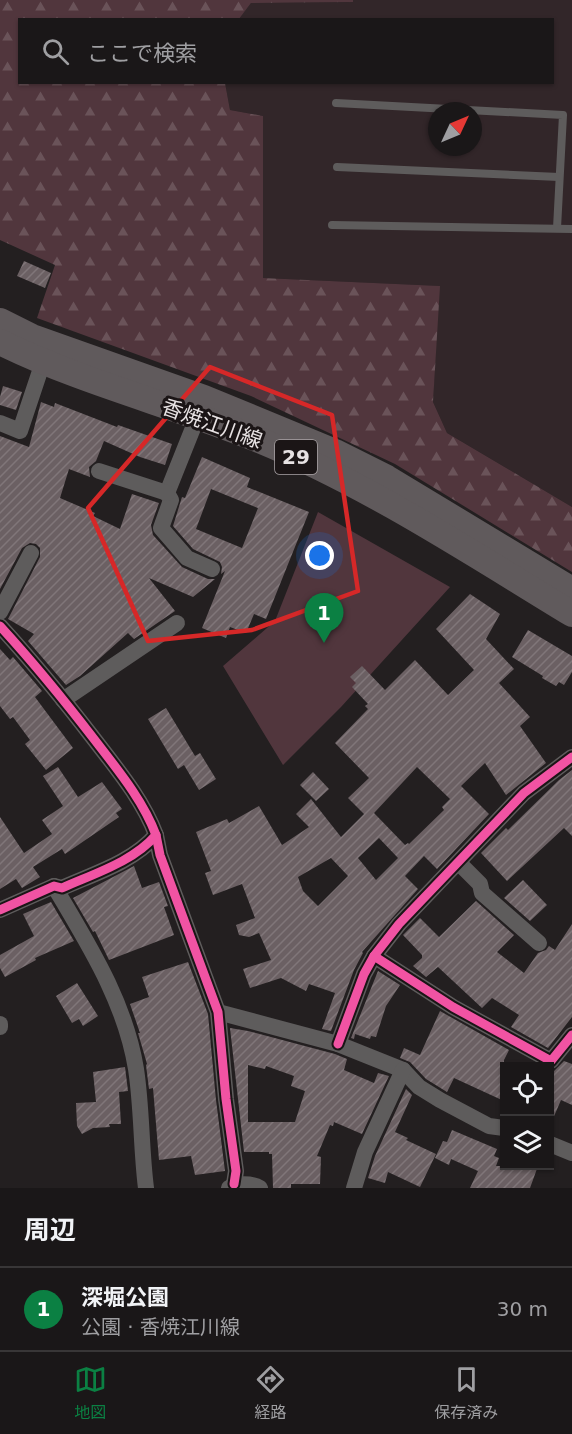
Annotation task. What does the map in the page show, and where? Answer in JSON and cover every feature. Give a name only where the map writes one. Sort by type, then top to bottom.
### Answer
[{"type":"main road","name":"香焼江川線","points":[[0,321],[32,337],[204,398],[335,452],[387,478],[572,590]]},
{"type":"main road","name":"香焼江川線","points":[[0,342],[195,424],[277,448],[326,470],[378,496],[572,614]]},
{"type":"street","points":[[0,423],[20,430],[43,362]]},
{"type":"street","points":[[167,494],[195,424]]},
{"type":"street","points":[[99,471],[167,494],[171,500],[161,528],[187,558],[212,569]]},
{"type":"street","points":[[0,612],[31,553]]},
{"type":"street","points":[[63,700],[177,623]]},
{"type":"street","points":[[0,626],[63,700],[149,816],[160,855],[218,1012],[226,1100],[236,1170],[232,1186],[256,1185],[260,1188]]},
{"type":"street","points":[[338,1044],[364,974],[399,924],[525,793],[572,757]]},
{"type":"street","points":[[0,910],[54,886],[62,888],[110,866],[146,847],[156,836]]},
{"type":"street","points":[[459,863],[480,884],[482,893],[539,943]]},
{"type":"street","points":[[54,886],[100,965],[113,991],[126,1029],[136,1068],[146,1188]]},
{"type":"street","points":[[375,956],[453,1007],[551,1061],[572,1035]]},
{"type":"street","points":[[218,1012],[338,1044],[403,1070],[419,1087],[440,1100],[489,1126],[500,1127]]},
{"type":"street","points":[[354,1188],[365,1152],[403,1070]]},
{"type":"street","points":[[554,1146],[572,1153]]},
{"type":"lane","points":[[336,103],[563,116],[557,228]]},
{"type":"lane","points":[[337,167],[559,177]]},
{"type":"lane","points":[[332,225],[572,229]]},
{"type":"highlighted area","points":[[210,367],[332,415],[358,591],[252,630],[148,641],[88,508]]},
{"type":"shaded area","points":[[353,0],[572,0],[572,507],[447,433],[433,402],[439,286],[263,278],[263,116],[230,110],[225,84],[554,84],[554,18],[240,18],[251,3],[352,2]]},
{"type":"green space","points":[[0,0],[353,0],[353,2],[251,3],[240,18],[18,18],[18,84],[225,84],[230,110],[263,116],[263,278],[440,286],[433,402],[447,433],[572,507],[572,572],[395,464],[251,396],[37,318],[55,265],[0,240]]},
{"type":"green space","points":[[318,512],[450,587],[341,707],[283,765],[223,666],[275,621]]},
{"type":"building","points":[[24,261],[51,273],[45,288],[17,276]]},
{"type":"building","points":[[3,386],[22,392],[16,410],[0,405]]},
{"type":"building","points":[[41,402],[54,407],[55,403],[117,427],[118,425],[172,444],[165,465],[104,441],[96,461],[89,467],[90,477],[69,469],[60,498],[95,513],[93,516],[120,529],[132,494],[159,503],[151,525],[153,535],[182,567],[208,579],[215,579],[193,597],[149,578],[175,611],[134,639],[128,633],[80,676],[66,685],[28,641],[34,634],[8,619],[40,557],[40,548],[36,544],[30,543],[22,548],[0,589],[0,436],[29,447]]},
{"type":"building","points":[[202,457],[250,478],[247,487],[309,512],[266,619],[254,614],[246,633],[230,627],[226,638],[202,628],[225,571],[221,574],[220,562],[193,549],[173,526],[182,497],[185,498]],"holes":[[[211,489],[258,508],[242,548],[196,529]]]},
{"type":"building","points":[[470,594],[500,614],[486,639],[514,669],[499,683],[530,717],[520,726],[546,763],[506,795],[485,763],[461,786],[489,814],[437,869],[424,856],[405,876],[418,889],[362,952],[331,1031],[322,1029],[335,993],[309,984],[306,991],[281,978],[250,988],[243,969],[271,960],[259,933],[249,937],[239,935],[236,925],[255,918],[242,884],[213,895],[205,873],[211,871],[196,832],[227,819],[229,823],[259,806],[282,845],[309,827],[296,814],[311,799],[341,837],[364,814],[348,798],[369,778],[335,743],[368,709],[365,706],[368,704],[352,687],[356,683],[350,677],[362,666],[385,690],[415,660],[448,695],[474,670],[436,629]],"holes":[[[417,767],[450,799],[442,807],[444,810],[409,844],[405,845],[374,813]],[[379,838],[398,858],[376,880],[358,858]],[[331,858],[348,876],[318,906],[303,891],[298,877]]]},
{"type":"building","points":[[528,630],[572,656],[572,672],[564,685],[559,682],[556,686],[512,657]]},
{"type":"building","points":[[0,649],[10,660],[13,657],[42,691],[35,697],[73,748],[46,770],[25,744],[30,740],[13,717],[10,719],[0,706]]},
{"type":"building","points":[[166,708],[195,756],[200,753],[216,779],[199,790],[184,765],[178,769],[148,719]]},
{"type":"building","points":[[58,767],[78,797],[102,782],[122,809],[116,813],[119,817],[65,854],[62,849],[33,867],[40,877],[22,888],[16,879],[0,889],[0,817],[24,853],[52,834],[42,820],[63,806],[43,776]]},
{"type":"building","points":[[572,770],[572,836],[564,828],[507,881],[481,853]]},
{"type":"building","points":[[313,772],[329,789],[316,801],[300,785]]},
{"type":"building","points":[[134,866],[142,888],[159,882],[168,906],[164,907],[174,935],[109,960],[95,931],[93,932],[73,898]]},
{"type":"building","points":[[523,880],[547,905],[530,921],[504,898]]},
{"type":"building","points":[[476,901],[514,935],[497,952],[524,973],[538,953],[549,946],[555,950],[572,924],[572,1017],[548,1048],[511,1027],[519,1015],[492,998],[482,1008],[438,967],[426,977],[413,966],[422,958],[422,955],[403,935],[420,918],[439,937]]},
{"type":"building","points":[[51,902],[74,941],[35,958],[36,960],[5,977],[0,968],[0,955],[34,936],[23,914]]},
{"type":"building","points":[[188,962],[208,1014],[225,1171],[195,1175],[191,1156],[159,1160],[153,1088],[149,1089],[147,1064],[130,1004],[149,997],[142,977]]},
{"type":"building","points":[[378,971],[400,985],[386,1006],[376,1037],[371,1036],[370,1039],[355,1034],[354,1039],[351,1038]]},
{"type":"building","points":[[77,983],[98,1016],[83,1026],[79,1019],[72,1023],[56,996]]},
{"type":"building","points":[[440,1011],[509,1050],[504,1062],[500,1062],[500,1099],[454,1078],[447,1092],[426,1079],[410,1062],[400,1058],[404,1048],[420,1055]]},
{"type":"building","points":[[230,1028],[335,1054],[347,1059],[344,1070],[374,1083],[378,1073],[389,1076],[362,1134],[334,1122],[333,1126],[330,1125],[317,1156],[321,1157],[320,1184],[291,1184],[291,1188],[273,1188],[272,1154],[244,1152]],"holes":[[[248,1065],[265,1069],[266,1066],[294,1076],[291,1086],[305,1091],[295,1122],[248,1122]]]},
{"type":"building","points":[[564,1061],[572,1064],[572,1105],[561,1100],[554,1116],[554,1116],[554,1071]]},
{"type":"building","points":[[125,1067],[128,1091],[119,1092],[121,1124],[93,1128],[82,1134],[77,1126],[76,1103],[96,1102],[93,1072]]},
{"type":"building","points":[[406,1089],[412,1095],[395,1132],[408,1138],[406,1140],[436,1154],[420,1187],[388,1172],[385,1183],[368,1178],[375,1156]]},
{"type":"building","points":[[452,1130],[497,1149],[494,1156],[499,1158],[496,1166],[500,1166],[500,1170],[537,1170],[530,1188],[470,1188],[478,1171],[451,1159],[449,1165],[435,1158],[443,1141],[447,1142]]},
{"type":"cycle path","points":[[0,626],[60,696],[120,773],[144,809],[156,835],[136,853],[112,866],[62,888],[54,886],[0,910]]},
{"type":"cycle path","points":[[338,1044],[364,974],[374,956],[399,924],[524,793],[572,757]]},
{"type":"cycle path","points":[[156,835],[160,855],[218,1012],[226,1099],[236,1171],[234,1184]]},
{"type":"cycle path","points":[[374,956],[453,1007],[551,1061],[572,1035]]},
{"type":"place","name":"深堀公園","points":[[324,643]]}]
